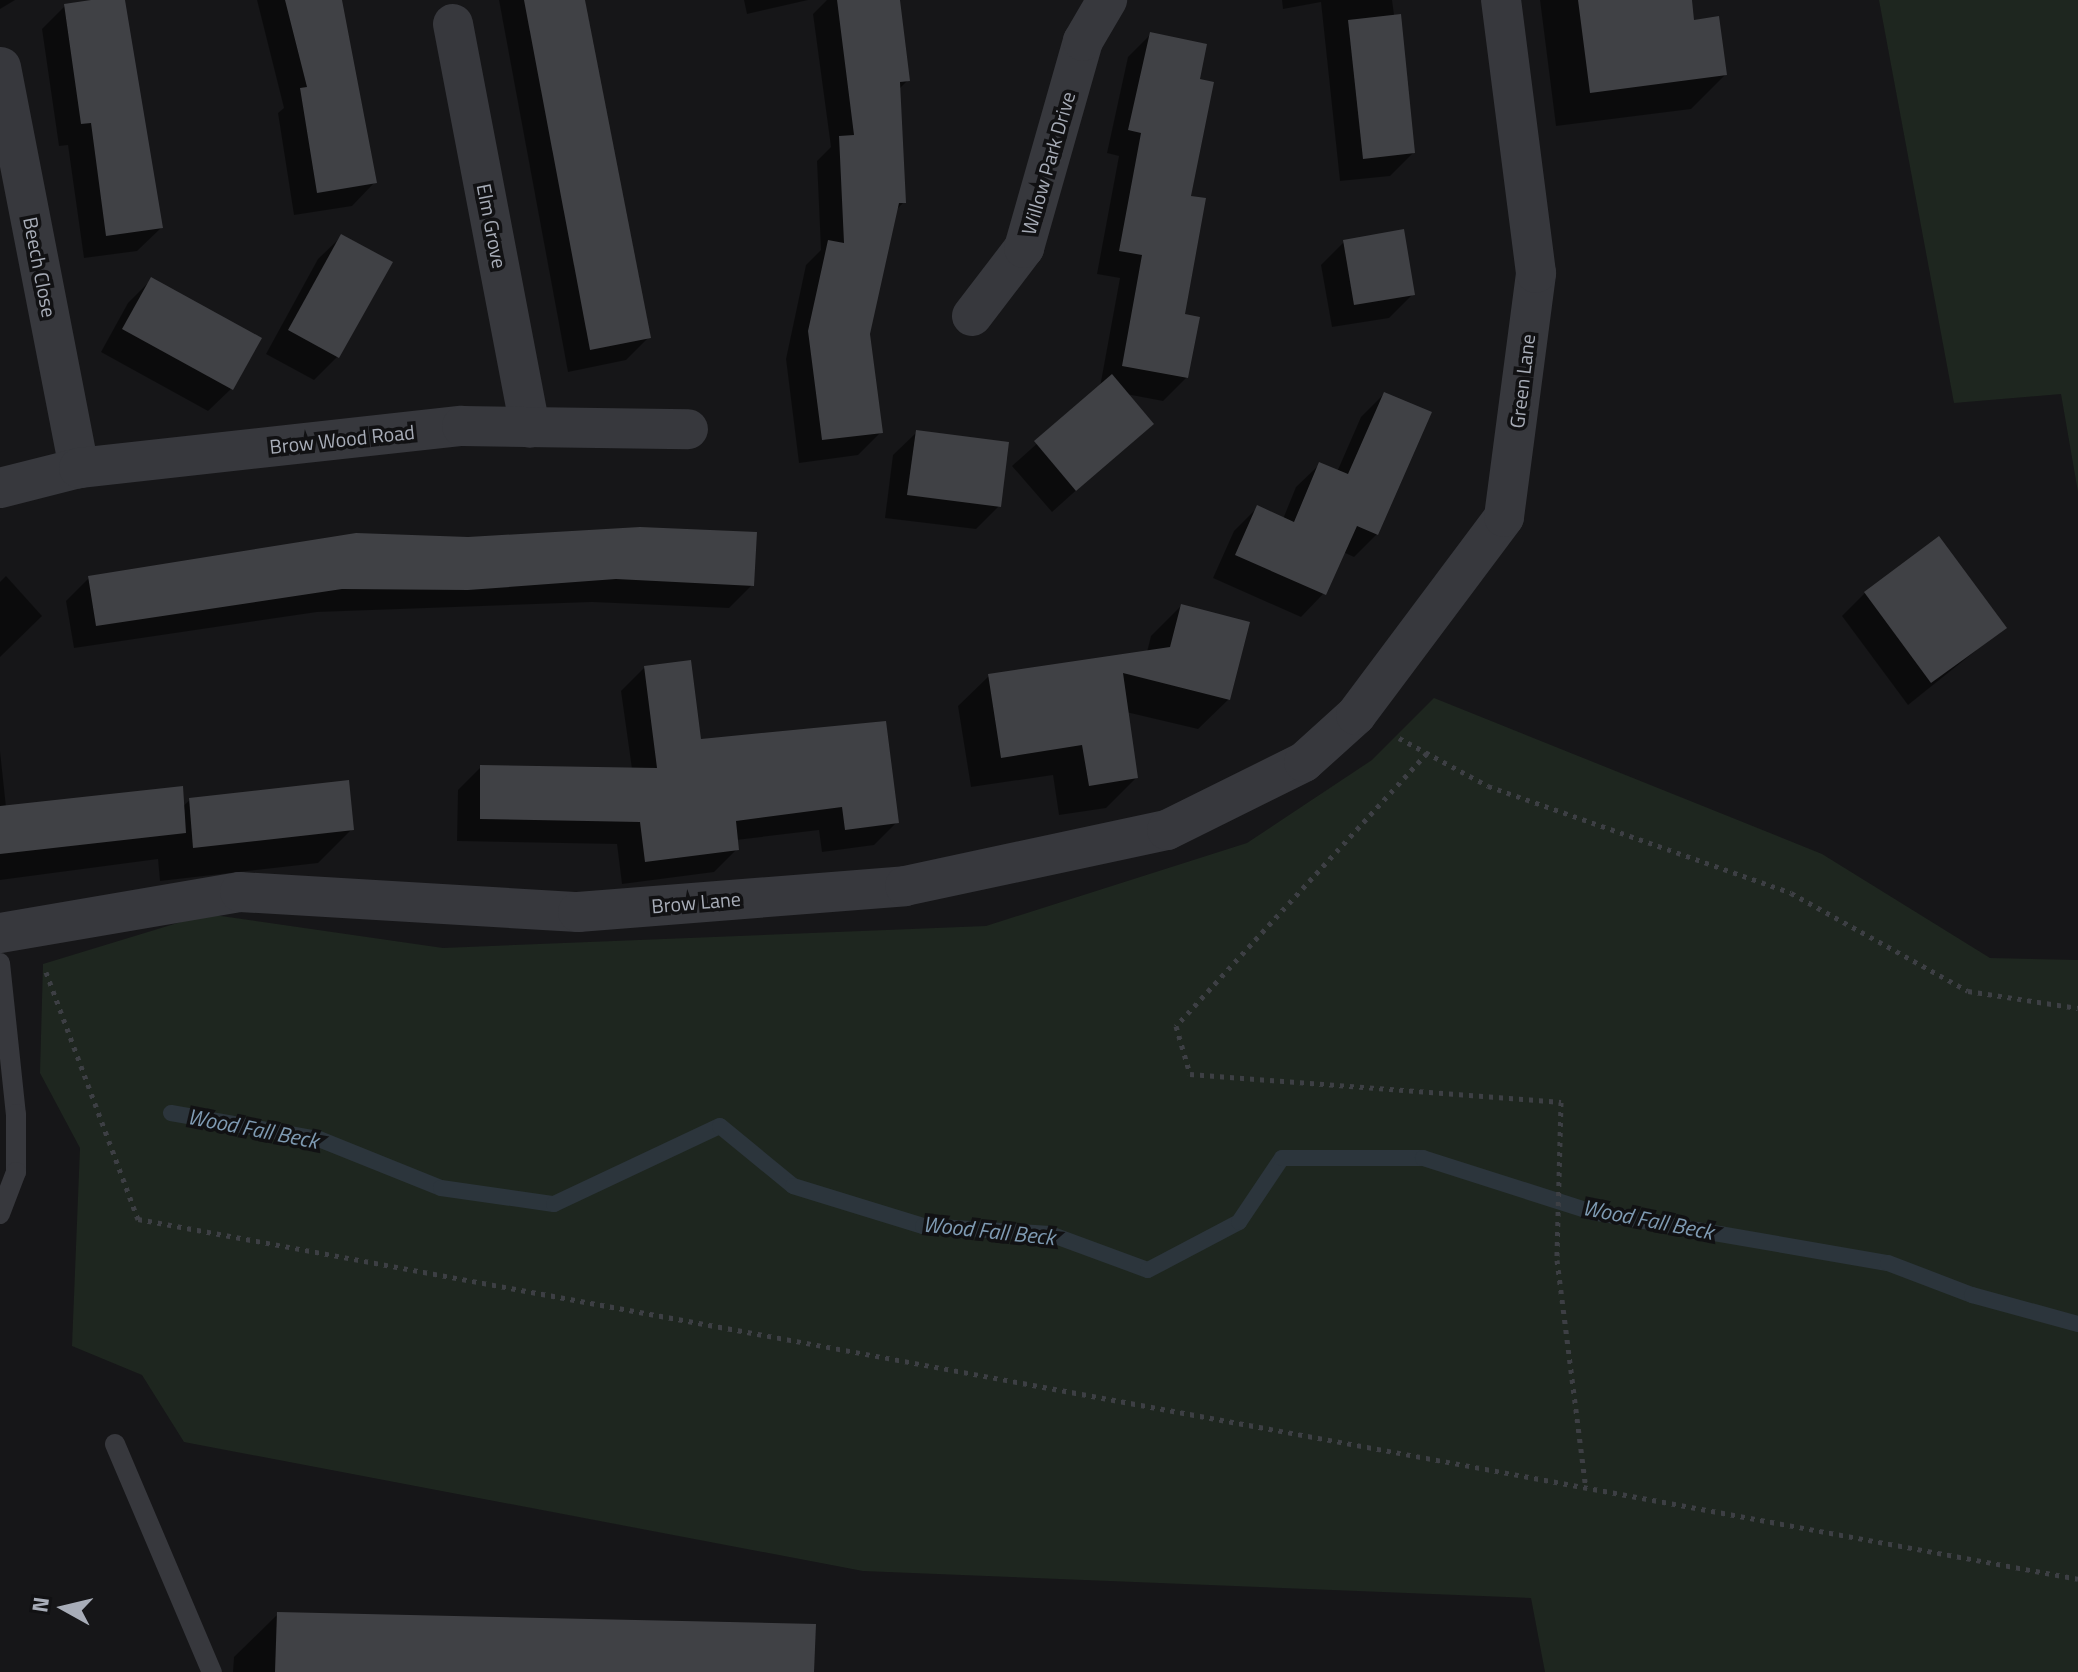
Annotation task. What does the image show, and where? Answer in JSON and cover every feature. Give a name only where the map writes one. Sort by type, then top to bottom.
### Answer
[{"type":"street","name":"Willow Park Drive","points":[[972,316],[1024,248],[1083,41],[1107,0]]},
{"type":"street","name":"Green Lane","points":[[1356,715],[1504,517],[1536,273],[1501,0]]},
{"type":"street","name":"Elm Grove","points":[[453,24],[530,428]]},
{"type":"street","name":"Beech Close","points":[[1,67],[79,468]]},
{"type":"street","name":"Brow Wood Road","points":[[0,488],[79,468],[462,426],[688,429]]},
{"type":"street","name":"Brow Lane","points":[[14,930],[240,892],[578,912],[905,886],[1167,830],[1304,762],[1356,715]]},
{"type":"lane","points":[[0,963],[16,1114],[16,1172],[0,1214]]},
{"type":"lane","points":[[115,1444],[205,1644],[212,1672]]},
{"type":"path","points":[[1356,715],[1488,786],[1791,893],[1968,991],[2078,1008]]},
{"type":"path","points":[[1427,753],[1176,1026],[1190,1074],[1561,1102],[1557,1260],[1586,1488]]},
{"type":"path","points":[[14,930],[138,1219],[2078,1579]]},
{"type":"shaded area","points":[[1879,0],[2078,0],[2078,492],[2061,394],[1954,403]]},
{"type":"shaded area","points":[[1434,698],[1822,854],[1990,958],[2078,960],[2078,1672],[1545,1672],[1531,1598],[863,1571],[184,1442],[142,1375],[72,1346],[80,1148],[40,1073],[43,964],[207,914],[443,948],[986,926],[1247,843],[1372,760]]},
{"type":"building","points":[[125,0],[163,228],[106,236],[91,123],[81,124],[64,4]]},
{"type":"building","points":[[285,0],[342,0],[377,183],[317,193],[300,88],[307,87]]},
{"type":"building","points":[[524,0],[585,0],[651,338],[590,350]]},
{"type":"building","points":[[837,0],[900,0],[910,81],[900,82],[906,203],[899,203],[870,334],[883,433],[822,440],[808,331],[828,240],[844,243],[839,136],[854,135]]},
{"type":"building","points":[[1578,0],[1692,0],[1694,20],[1719,16],[1727,75],[1590,93]]},
{"type":"building","points":[[1401,14],[1415,153],[1363,159],[1348,20]]},
{"type":"building","points":[[1150,32],[1207,44],[1200,79],[1214,82],[1191,196],[1206,198],[1185,314],[1200,317],[1188,378],[1122,366],[1142,255],[1119,251],[1141,133],[1128,130]]},
{"type":"building","points":[[1404,229],[1415,295],[1354,305],[1343,240]]},
{"type":"building","points":[[341,234],[393,262],[339,358],[288,330]]},
{"type":"building","points":[[151,277],[262,338],[233,390],[122,329]]},
{"type":"building","points":[[1112,374],[1154,424],[1076,491],[1034,441]]},
{"type":"building","points":[[1384,392],[1432,412],[1378,535],[1357,526],[1326,595],[1235,555],[1257,505],[1294,522],[1319,462],[1348,474]]},
{"type":"building","points":[[916,430],[1009,442],[1001,507],[907,495]]},
{"type":"building","points":[[640,527],[757,532],[754,586],[616,579],[468,590],[342,589],[96,626],[88,576],[356,533],[468,537]]},
{"type":"building","points":[[1939,536],[2007,628],[1931,683],[1864,592]]},
{"type":"building","points":[[1181,604],[1250,622],[1230,700],[1123,673],[1138,778],[1089,786],[1082,745],[1001,758],[988,674],[1170,647]]},
{"type":"building","points":[[691,660],[701,739],[886,721],[899,823],[845,830],[842,807],[736,821],[739,850],[645,862],[640,822],[480,819],[480,765],[657,768],[644,666]]},
{"type":"building","points":[[349,780],[354,830],[193,848],[189,798]]},
{"type":"building","points":[[183,786],[186,833],[0,854],[0,806]]},
{"type":"building","points":[[277,1612],[816,1624],[814,1672],[275,1672]]},
{"type":"waterway","name":"Wood Fall Beck","points":[[171,1113],[319,1139],[441,1188],[554,1204],[720,1126],[793,1186],[923,1226],[1050,1234],[1148,1270],[1239,1222],[1282,1158],[1423,1158],[1592,1212],[1888,1263],[1972,1295],[2078,1324]]}]
